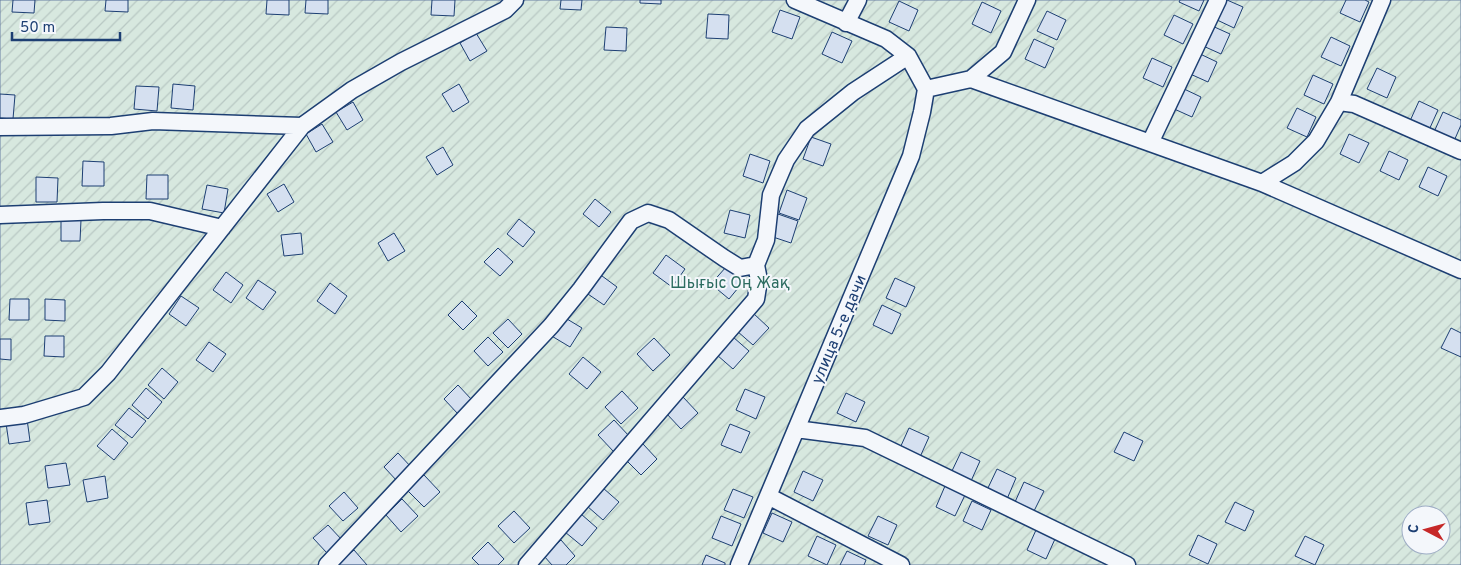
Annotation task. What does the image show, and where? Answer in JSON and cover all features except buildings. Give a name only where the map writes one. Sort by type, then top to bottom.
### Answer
[{"type":"street","points":[[0,418],[24,416],[84,396],[108,374],[302,126],[352,90],[401,62],[505,10],[515,0]]},
{"type":"street","points":[[795,0],[886,39],[908,56],[926,89],[970,80],[1004,52],[1027,0]]},
{"type":"street","points":[[846,23],[858,0]]},
{"type":"street","points":[[1150,143],[1218,0]]},
{"type":"street","points":[[1262,183],[1294,163],[1316,141],[1339,102],[1382,0]]},
{"type":"street","points":[[527,565],[756,299],[759,280],[756,265],[766,240],[771,195],[786,160],[807,129],[853,92],[908,56]]},
{"type":"street","points":[[970,80],[1262,183],[1461,270]]},
{"type":"street","name":"улица 5-е дачи","points":[[739,565],[911,156],[926,89]]},
{"type":"street","points":[[1339,102],[1354,104],[1461,151]]},
{"type":"street","points":[[0,127],[111,126],[153,121],[302,126]]},
{"type":"street","points":[[0,215],[150,211],[222,228]]},
{"type":"street","points":[[327,565],[551,326],[631,221],[648,213],[669,220],[740,268],[756,265]]},
{"type":"street","points":[[796,429],[865,438],[1128,565]]},
{"type":"street","points":[[768,496],[901,565]]},
{"type":"green space","name":"Шығыс Оң Жақ","points":[[0,0],[1461,0],[1461,565],[0,565]]}]
